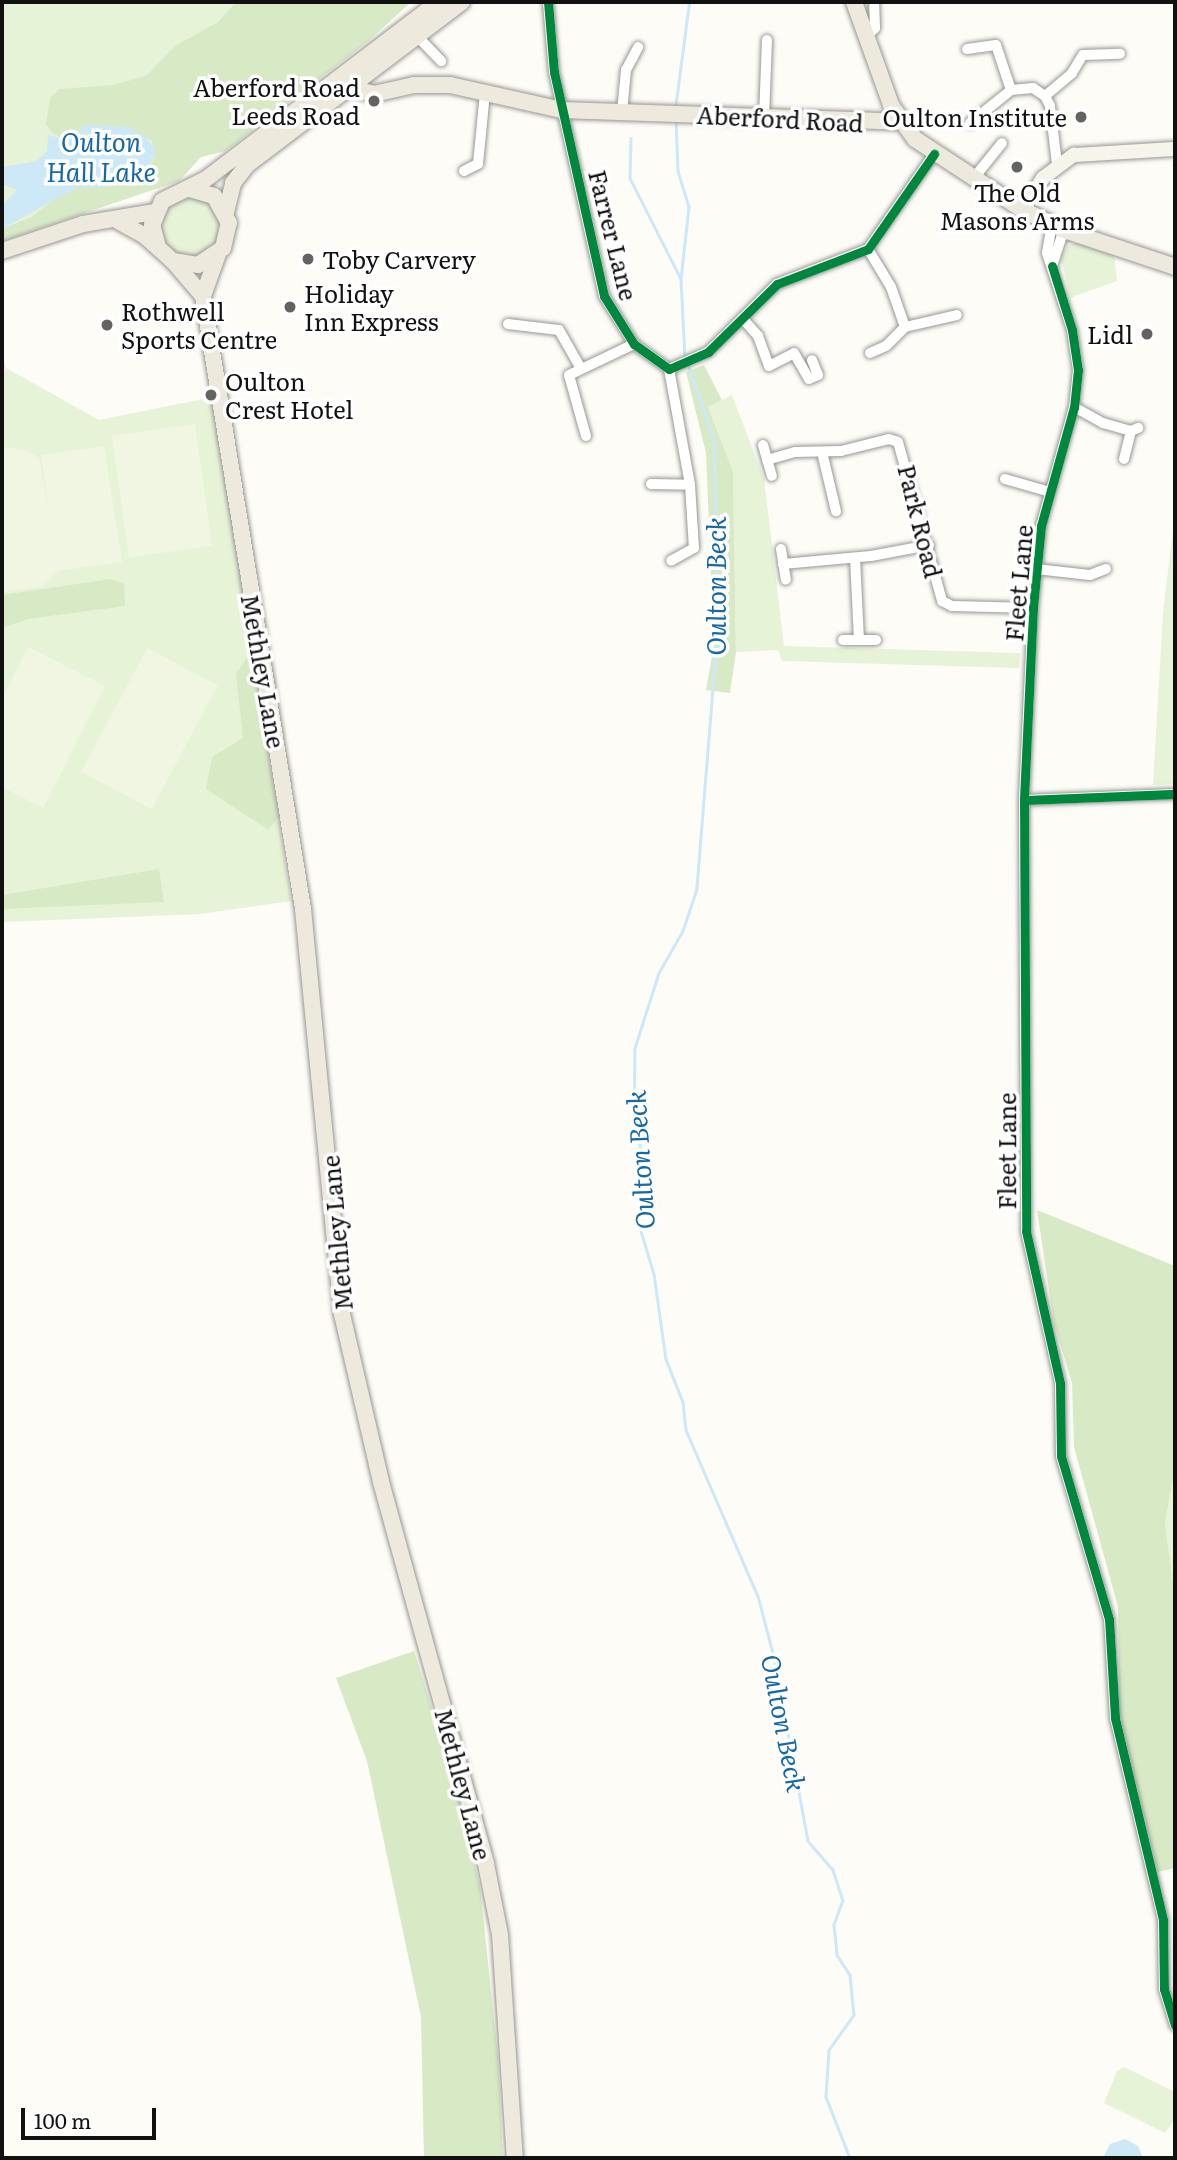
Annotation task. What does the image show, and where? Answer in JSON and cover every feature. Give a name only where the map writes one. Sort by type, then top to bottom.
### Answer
[{"type":"main road","points":[[2,251],[83,224],[118,221],[155,212],[171,194],[189,189],[438,2]]},
{"type":"main road","points":[[173,261],[198,265],[218,254],[229,232],[226,212],[233,183],[247,165],[461,2]]},
{"type":"main road","points":[[853,2],[901,122],[934,154],[1023,210],[1058,227],[1175,267]]},
{"type":"main road","name":"Aberford Road","points":[[349,88],[374,94],[414,85],[450,85],[562,110],[901,122]]},
{"type":"main road","points":[[189,189],[214,196],[226,212]]},
{"type":"main road","points":[[155,212],[153,234],[158,247]]},
{"type":"main road","points":[[118,221],[158,247],[203,296]]},
{"type":"main road","name":"Methley Lane","points":[[218,254],[203,296],[303,909],[344,1324],[384,1495],[488,1876],[506,1999],[515,2158]]},
{"type":"street","name":"Farrer Lane","points":[[548,2],[547,35],[604,296],[634,344],[669,369]]},
{"type":"street","points":[[866,37],[875,28],[874,2]]},
{"type":"street","points":[[417,36],[441,61]]},
{"type":"street","points":[[764,118],[767,40]]},
{"type":"street","points":[[967,49],[996,46],[1011,90]]},
{"type":"street","points":[[622,112],[626,70],[638,47]]},
{"type":"street","points":[[1045,96],[1072,73],[1083,55],[1120,54]]},
{"type":"street","points":[[970,123],[1011,90],[1020,86],[1045,96]]},
{"type":"street","points":[[464,171],[478,164],[485,93]]},
{"type":"street","points":[[1045,96],[1057,164]]},
{"type":"street","points":[[973,179],[1002,143]]},
{"type":"street","points":[[1023,210],[1057,164],[1074,155],[1175,149]]},
{"type":"street","points":[[671,561],[694,548],[690,485],[669,369],[680,368],[695,360],[784,280],[868,249],[934,154]]},
{"type":"street","name":"Fleet Lane","points":[[1058,227],[1046,244],[1076,349],[1074,407],[1050,492],[1036,569],[1033,608],[1024,800],[1029,1254],[1059,1376],[1061,1456],[1110,1619],[1115,1718],[1163,1920],[1164,1989],[1175,2025]]},
{"type":"street","points":[[868,249],[891,287],[905,327]]},
{"type":"street","points":[[870,353],[886,346],[905,327],[957,315]]},
{"type":"street","points":[[742,318],[758,337],[769,366],[794,353],[809,379],[818,375],[811,360]]},
{"type":"street","points":[[508,324],[559,330],[580,367]]},
{"type":"street","points":[[586,436],[568,383],[570,372],[634,344]]},
{"type":"street","points":[[1074,407],[1134,430],[1124,459]]},
{"type":"street","name":"Park Road","points":[[767,460],[795,452],[822,452],[885,440],[898,442],[929,545],[939,596],[946,604],[1033,608]]},
{"type":"street","points":[[763,444],[772,475]]},
{"type":"street","points":[[822,452],[836,512]]},
{"type":"street","points":[[1005,479],[1050,492]]},
{"type":"street","points":[[651,484],[690,485]]},
{"type":"street","points":[[783,564],[855,558],[929,545]]},
{"type":"street","points":[[781,549],[786,580]]},
{"type":"street","points":[[855,558],[859,640]]},
{"type":"street","points":[[1036,569],[1090,575],[1108,568]]},
{"type":"street","points":[[844,640],[876,640]]},
{"type":"street","points":[[1024,800],[1175,794]]},
{"type":"green space","points":[[2,2],[411,2],[367,42],[225,151],[201,157],[179,181],[2,241]]},
{"type":"green space","points":[[236,2],[411,2],[367,42],[225,151],[201,157],[179,181],[2,241],[2,229],[31,217],[55,199],[80,186],[108,187],[143,176],[154,159],[152,141],[126,127],[84,125],[79,133],[65,139],[52,133],[46,124],[50,98],[59,89],[113,85],[146,76],[175,46],[218,22]]},
{"type":"green space","points":[[192,198],[209,203],[217,211],[222,228],[217,245],[209,253],[192,258],[175,253],[167,245],[162,228],[167,211],[175,203]]},
{"type":"green space","points":[[1079,242],[1114,253],[1117,281],[1070,298],[1061,256],[1068,246]]},
{"type":"green space","points":[[2,355],[6,368],[99,420],[213,397],[291,901],[200,914],[2,922]]},
{"type":"green space","points":[[704,365],[722,400],[708,407],[733,471],[736,652],[730,693],[706,690],[714,645],[706,453],[686,372]]},
{"type":"green space","points":[[732,395],[764,479],[784,646],[1020,653],[1019,668],[782,661],[778,650],[736,652],[733,471],[708,407]]},
{"type":"green space","points":[[195,424],[212,546],[129,557],[112,436]]},
{"type":"green space","points":[[104,446],[122,562],[58,571],[42,587],[2,592],[2,447],[25,450],[39,458],[50,517],[41,455]]},
{"type":"green space","points":[[1175,513],[1175,784],[1153,785],[1163,613]]},
{"type":"green space","points":[[110,579],[124,583],[125,606],[28,619],[2,628],[2,595]]},
{"type":"green space","points":[[28,647],[105,686],[43,808],[2,787],[2,699]]},
{"type":"green space","points":[[147,648],[218,686],[152,809],[81,772]]},
{"type":"green space","points":[[250,653],[279,817],[268,830],[206,789],[212,757],[243,738],[236,674]]},
{"type":"green space","points":[[159,869],[164,902],[2,909],[2,895]]},
{"type":"green space","points":[[1037,1210],[1175,1266],[1175,1468],[1165,1523],[1175,1597],[1175,1868],[1158,1872],[1120,1720],[1118,1607],[1074,1447],[1072,1383],[1054,1323]]},
{"type":"green space","points":[[1175,1468],[1175,1597],[1165,1523]]},
{"type":"green space","points":[[414,1651],[452,1773],[480,1887],[498,2058],[503,2158],[424,2158],[421,2017],[367,1761],[336,1678]]},
{"type":"green space","points":[[1124,2067],[1175,2092],[1175,2119],[1165,2133],[1104,2103],[1117,2071]]},
{"type":"water","name":"Oulton Hall Lake","points":[[84,125],[126,127],[145,136],[156,151],[147,172],[108,187],[76,188],[2,229],[2,205],[17,190],[2,184],[2,167],[37,161],[47,151],[48,135],[65,139],[79,133]]},
{"type":"water","points":[[1125,2139],[1138,2146],[1143,2158],[1103,2158],[1110,2144]]},
{"type":"waterway","name":"Oulton Beck","points":[[675,109],[689,2]]},
{"type":"waterway","name":"Oulton Beck","points":[[676,119],[678,171],[689,207],[681,279],[685,358]]},
{"type":"waterway","points":[[631,138],[630,178],[680,277]]},
{"type":"waterway","name":"Oulton Beck","points":[[688,364],[714,440],[718,626],[697,889],[683,931],[659,973],[635,1048],[634,1124],[645,1162],[638,1221],[654,1274],[666,1359],[683,1402],[686,1430],[758,1596],[774,1657],[808,1841],[833,1870],[843,1900],[834,1925],[837,1955],[850,1975],[854,2015],[829,2050],[826,2097],[850,2158]]},
{"type":"cycle path","points":[[548,2],[554,72],[604,296],[634,344],[669,369],[708,352],[777,284],[868,249],[934,154]]},
{"type":"cycle path","points":[[1052,266],[1072,330],[1078,370],[1074,407],[1041,526],[1033,608],[1024,800],[1026,1231],[1060,1383],[1061,1456],[1109,1619],[1115,1718],[1163,1920],[1164,1989],[1175,2025]]},
{"type":"cycle path","points":[[1024,800],[1175,794]]},
{"type":"place","name":"Aberford Road Leeds Road","points":[[374,101]]},
{"type":"place","name":"Oulton Institute","points":[[1081,117]]},
{"type":"place","name":"The Old Masons Arms","points":[[1017,167]]},
{"type":"place","name":"Toby Carvery","points":[[308,259]]},
{"type":"place","name":"Holiday Inn Express","points":[[290,307]]},
{"type":"place","name":"Rothwell Sports Centre","points":[[107,325]]},
{"type":"place","name":"Lidl","points":[[1147,334]]},
{"type":"place","name":"Oulton Crest Hotel","points":[[211,395]]}]
